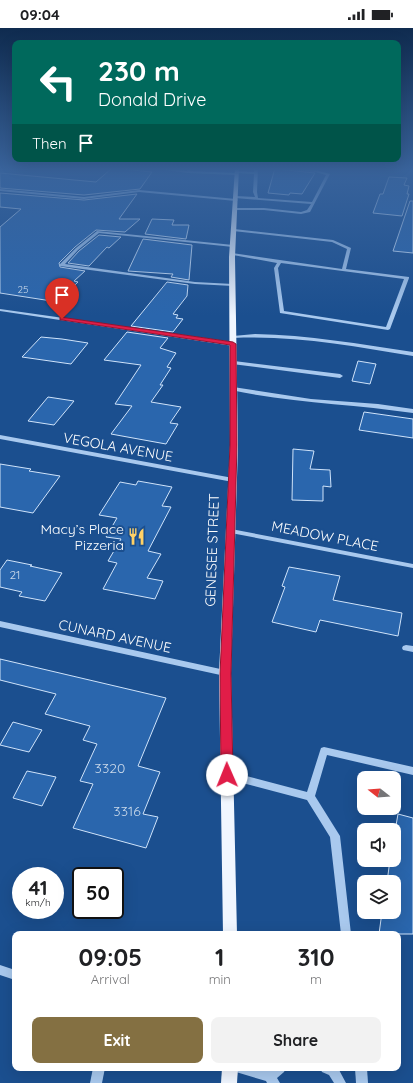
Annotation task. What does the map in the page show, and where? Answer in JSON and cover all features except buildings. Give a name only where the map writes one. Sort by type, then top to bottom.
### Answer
[{"type":"main road","name":"GENESEE STREET","points":[[230,931],[225,674],[231,531],[234,363],[233,250],[235,217]]},
{"type":"main road","points":[[229,1083],[230,1071]]},
{"type":"street","points":[[234,230],[333,241],[349,248],[344,270]]},
{"type":"street","points":[[233,285],[195,283],[62,265],[76,250],[98,232],[233,250],[280,262],[407,278],[388,329],[282,312],[276,268],[280,262]]},
{"type":"street","points":[[0,310],[233,340],[254,335],[297,338],[413,354]]},
{"type":"street","points":[[234,363],[340,376]]},
{"type":"street","points":[[233,389],[311,401],[413,411]]},
{"type":"street","name":"VEGOLA AVENUE","points":[[0,438],[232,480]]},
{"type":"street","name":"MEADOW PLACE","points":[[231,531],[413,566]]},
{"type":"street","name":"CUNARD AVENUE","points":[[0,624],[225,674]]},
{"type":"street","points":[[310,797],[324,751],[413,771]]},
{"type":"street","points":[[227,775],[310,797],[335,836],[346,931]]},
{"type":"street","points":[[0,970],[12,974]]},
{"type":"street","points":[[96,1083],[99,1071]]},
{"type":"street","points":[[248,1071],[272,1080],[278,1071]]},
{"type":"street","points":[[334,1071],[340,1083]]},
{"type":"street","points":[[361,1071],[363,1083]]},
{"type":"place","name":"Macy’s Place Pizzeria","points":[[137,537]]},
{"type":"route","points":[[62,319],[233,344],[234,445],[225,674],[227,775]]}]
